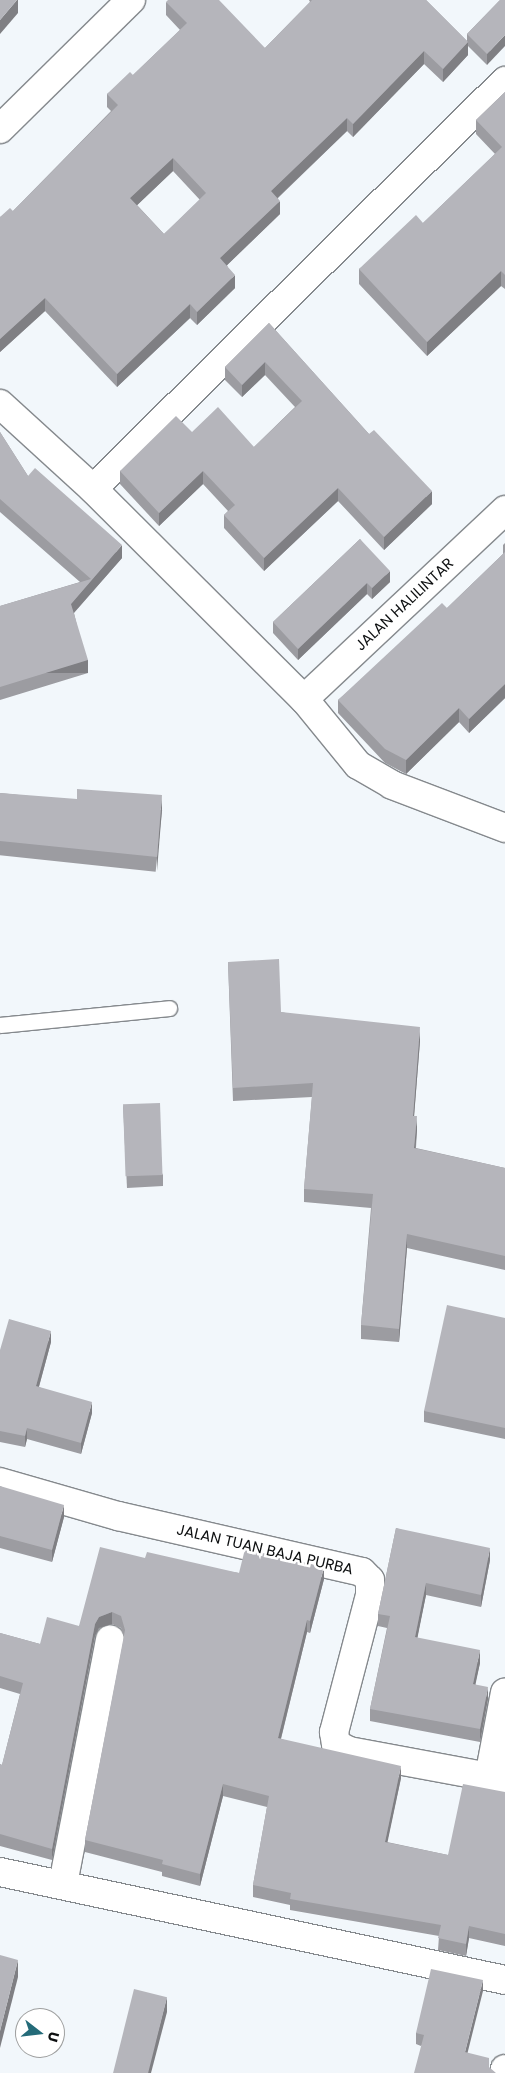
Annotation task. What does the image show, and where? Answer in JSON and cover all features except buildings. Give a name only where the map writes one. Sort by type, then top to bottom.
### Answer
[{"type":"street","points":[[0,128],[131,0]]},
{"type":"street","points":[[93,489],[505,81]]},
{"type":"street","points":[[0,404],[93,489],[304,699],[358,765],[374,777],[505,828]]},
{"type":"street","name":"JALAN HALILINTAR","points":[[304,699],[505,510]]},
{"type":"street","name":"JALAN TUAN BAJA PURBA","points":[[0,1482],[118,1516],[362,1572],[370,1580],[370,1595],[334,1732],[336,1744],[349,1750],[497,1778]]},
{"type":"street","points":[[63,1884],[110,1639]]},
{"type":"street","points":[[497,1778],[505,1692]]},
{"type":"street","points":[[0,1872],[505,1980]]},
{"type":"street","points":[[504,2073],[505,2068]]},
{"type":"lane","points":[[0,1026],[169,1008]]}]
